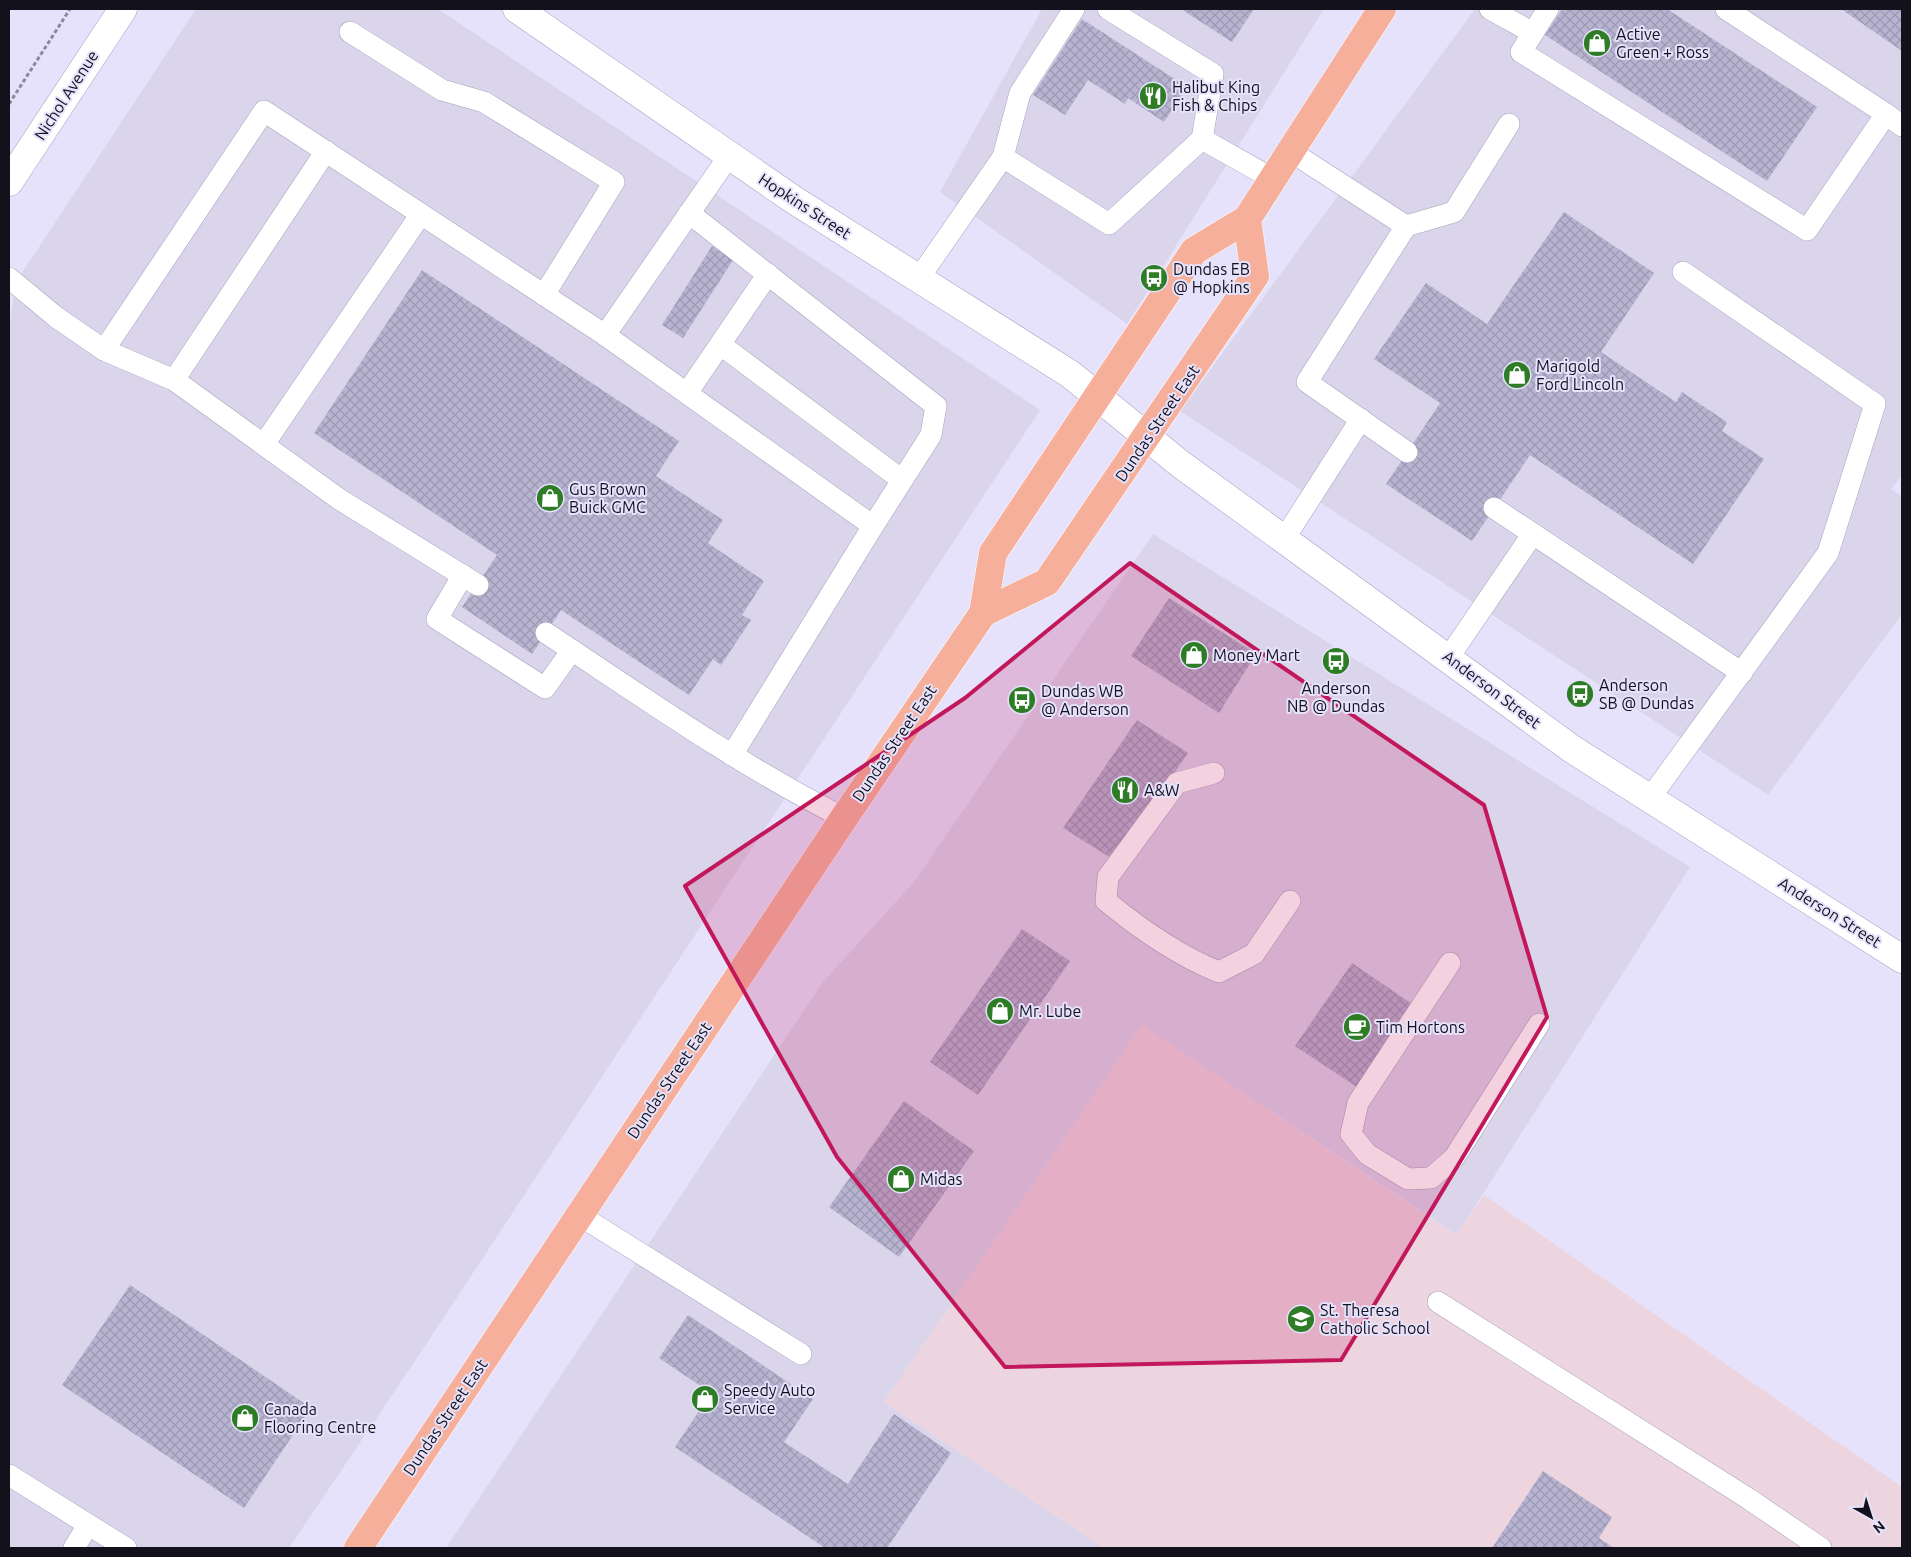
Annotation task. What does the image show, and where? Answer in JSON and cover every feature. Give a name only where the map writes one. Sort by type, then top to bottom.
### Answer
[{"type":"main road","name":"Nichol Avenue","points":[[9,182],[123,9]]},
{"type":"main road","name":"Hopkins Street","points":[[517,9],[794,200],[1070,374],[1098,397]]},
{"type":"main road","name":"Dundas Street East","points":[[358,1548],[844,818],[983,613],[993,553],[1194,251],[1247,219],[1382,9]]},
{"type":"main road","name":"Dundas Street East","points":[[983,613],[1047,582],[1255,276],[1247,219]]},
{"type":"main road","name":"Anderson Street","points":[[1098,397],[1179,463],[1449,657],[1572,749],[1902,959]]},
{"type":"lane","points":[[918,278],[1003,157],[1020,93],[1074,9]]},
{"type":"lane","points":[[1003,157],[1109,224],[1202,139],[1213,74],[1108,9]]},
{"type":"lane","points":[[1490,9],[1532,32]]},
{"type":"lane","points":[[1548,9],[1521,52],[1806,230],[1894,120],[1726,9]]},
{"type":"lane","points":[[350,32],[442,90],[484,102],[614,182],[544,295]]},
{"type":"lane","points":[[104,350],[264,111],[605,335],[873,526]]},
{"type":"lane","points":[[1407,452],[1308,382],[1406,226],[1454,212],[1509,124]]},
{"type":"lane","points":[[1202,139],[1272,179]]},
{"type":"lane","points":[[174,380],[326,151]]},
{"type":"lane","points":[[1290,151],[1406,226]]},
{"type":"lane","points":[[605,335],[729,156]]},
{"type":"lane","points":[[689,213],[936,406],[931,435],[732,756]]},
{"type":"lane","points":[[264,444],[422,214]]},
{"type":"lane","points":[[1650,798],[1828,553],[1875,404],[1683,272]]},
{"type":"lane","points":[[687,393],[768,274]]},
{"type":"lane","points":[[9,278],[56,317],[104,350],[174,380],[339,498],[470,580],[437,619],[545,688],[572,650]]},
{"type":"lane","points":[[720,345],[902,480]]},
{"type":"lane","points":[[1284,539],[1361,419]]},
{"type":"lane","points":[[1494,508],[1742,673]]},
{"type":"lane","points":[[1449,657],[1532,535]]},
{"type":"lane","points":[[546,633],[732,756],[793,792],[844,818]]},
{"type":"lane","points":[[1214,773],[1177,783],[1108,877],[1106,901],[1126,918],[1198,964],[1219,972],[1254,954],[1290,901]]},
{"type":"lane","points":[[1450,963],[1358,1103],[1351,1134],[1367,1154],[1408,1179],[1431,1178],[1454,1158],[1540,1024]]},
{"type":"lane","points":[[580,1215],[801,1354]]},
{"type":"lane","points":[[1438,1302],[1748,1499],[1821,1548]]},
{"type":"lane","points":[[9,1475],[126,1548]]},
{"type":"lane","points":[[74,1548],[88,1525]]},
{"type":"path","points":[[9,104],[70,9]]},
{"type":"highlighted area","points":[[1130,563],[1484,805],[1547,1017],[1341,1360],[1005,1367],[837,1157],[685,886],[965,698]]},
{"type":"shaded area","points":[[196,9],[438,9],[1040,410],[425,1346],[289,1548],[9,1548],[9,329],[16,282]]},
{"type":"shaded area","points":[[1042,9],[1324,9],[1127,324],[940,192]]},
{"type":"shaded area","points":[[1475,9],[1841,9],[1902,50],[1902,475],[1891,489],[1902,497],[1902,614],[1768,795],[1180,411]]},
{"type":"shaded area","points":[[1153,534],[1690,867],[1457,1235],[1142,1025],[884,1402],[1104,1548],[446,1548],[823,982],[914,882]]},
{"type":"shaded area","name":"St. Theresa Catholic School","points":[[1142,1025],[1456,1235],[1484,1195],[1902,1487],[1902,1548],[1104,1548],[884,1402]]},
{"type":"building","points":[[1181,9],[1254,9],[1232,42]]},
{"type":"building","points":[[1562,9],[1667,9],[1817,107],[1767,181],[1545,35]]},
{"type":"building","points":[[1841,9],[1902,9],[1902,51]]},
{"type":"building","points":[[1082,19],[1187,87],[1164,122],[1128,98],[1125,104],[1088,80],[1065,115],[1033,95]]},
{"type":"building","name":"Marigold Ford Lincoln","points":[[1564,212],[1654,273],[1601,352],[1676,402],[1682,392],[1727,422],[1722,431],[1764,459],[1693,564],[1530,455],[1472,541],[1386,484],[1440,403],[1374,359],[1426,283],[1487,324]]},
{"type":"building","points":[[712,246],[733,260],[683,338],[662,325]]},
{"type":"building","name":"Gus Brown Buick GMC","points":[[422,270],[679,441],[656,476],[723,520],[708,543],[764,581],[742,615],[751,620],[721,665],[713,659],[689,695],[561,610],[532,654],[462,607],[497,555],[314,433]]},
{"type":"building","name":"Money Mart","points":[[1169,598],[1256,654],[1219,713],[1131,656]]},
{"type":"building","name":"A&W","points":[[1137,720],[1188,753],[1114,860],[1063,828]]},
{"type":"building","name":"Mr. Lube","points":[[1022,929],[1070,961],[978,1095],[930,1062]]},
{"type":"building","name":"Tim Hortons","points":[[1352,963],[1418,1008],[1363,1091],[1295,1046]]},
{"type":"building","name":"Midas","points":[[904,1101],[974,1151],[899,1257],[829,1207]]},
{"type":"building","points":[[130,1285],[311,1408],[244,1508],[62,1385]]},
{"type":"building","points":[[688,1315],[813,1399],[784,1442],[848,1484],[894,1414],[951,1453],[887,1548],[825,1548],[675,1447],[711,1393],[659,1358]]},
{"type":"building","points":[[1543,1471],[1612,1517],[1599,1538],[1614,1548],[1492,1548]]},
{"type":"place","name":"Active Green + Ross","points":[[1597,43]]},
{"type":"place","name":"Halibut King Fish & Chips","points":[[1153,96]]},
{"type":"place","name":"Dundas EB @ Hopkins","points":[[1154,278]]},
{"type":"place","name":"Marigold Ford Lincoln","points":[[1517,375]]},
{"type":"place","name":"Gus Brown Buick GMC","points":[[550,498]]},
{"type":"place","name":"Money Mart","points":[[1194,655]]},
{"type":"place","name":"Anderson NB @ Dundas","points":[[1336,661]]},
{"type":"place","name":"Anderson SB @ Dundas","points":[[1580,694]]},
{"type":"place","name":"Dundas WB @ Anderson","points":[[1022,700]]},
{"type":"place","name":"A&W","points":[[1125,790]]},
{"type":"place","name":"Mr. Lube","points":[[1000,1011]]},
{"type":"place","name":"Tim Hortons","points":[[1357,1027]]},
{"type":"place","name":"Midas","points":[[901,1179]]},
{"type":"place","name":"St. Theresa Catholic School","points":[[1301,1319]]},
{"type":"place","name":"Speedy Auto Service","points":[[705,1399]]},
{"type":"place","name":"Canada Flooring Centre","points":[[245,1418]]}]
